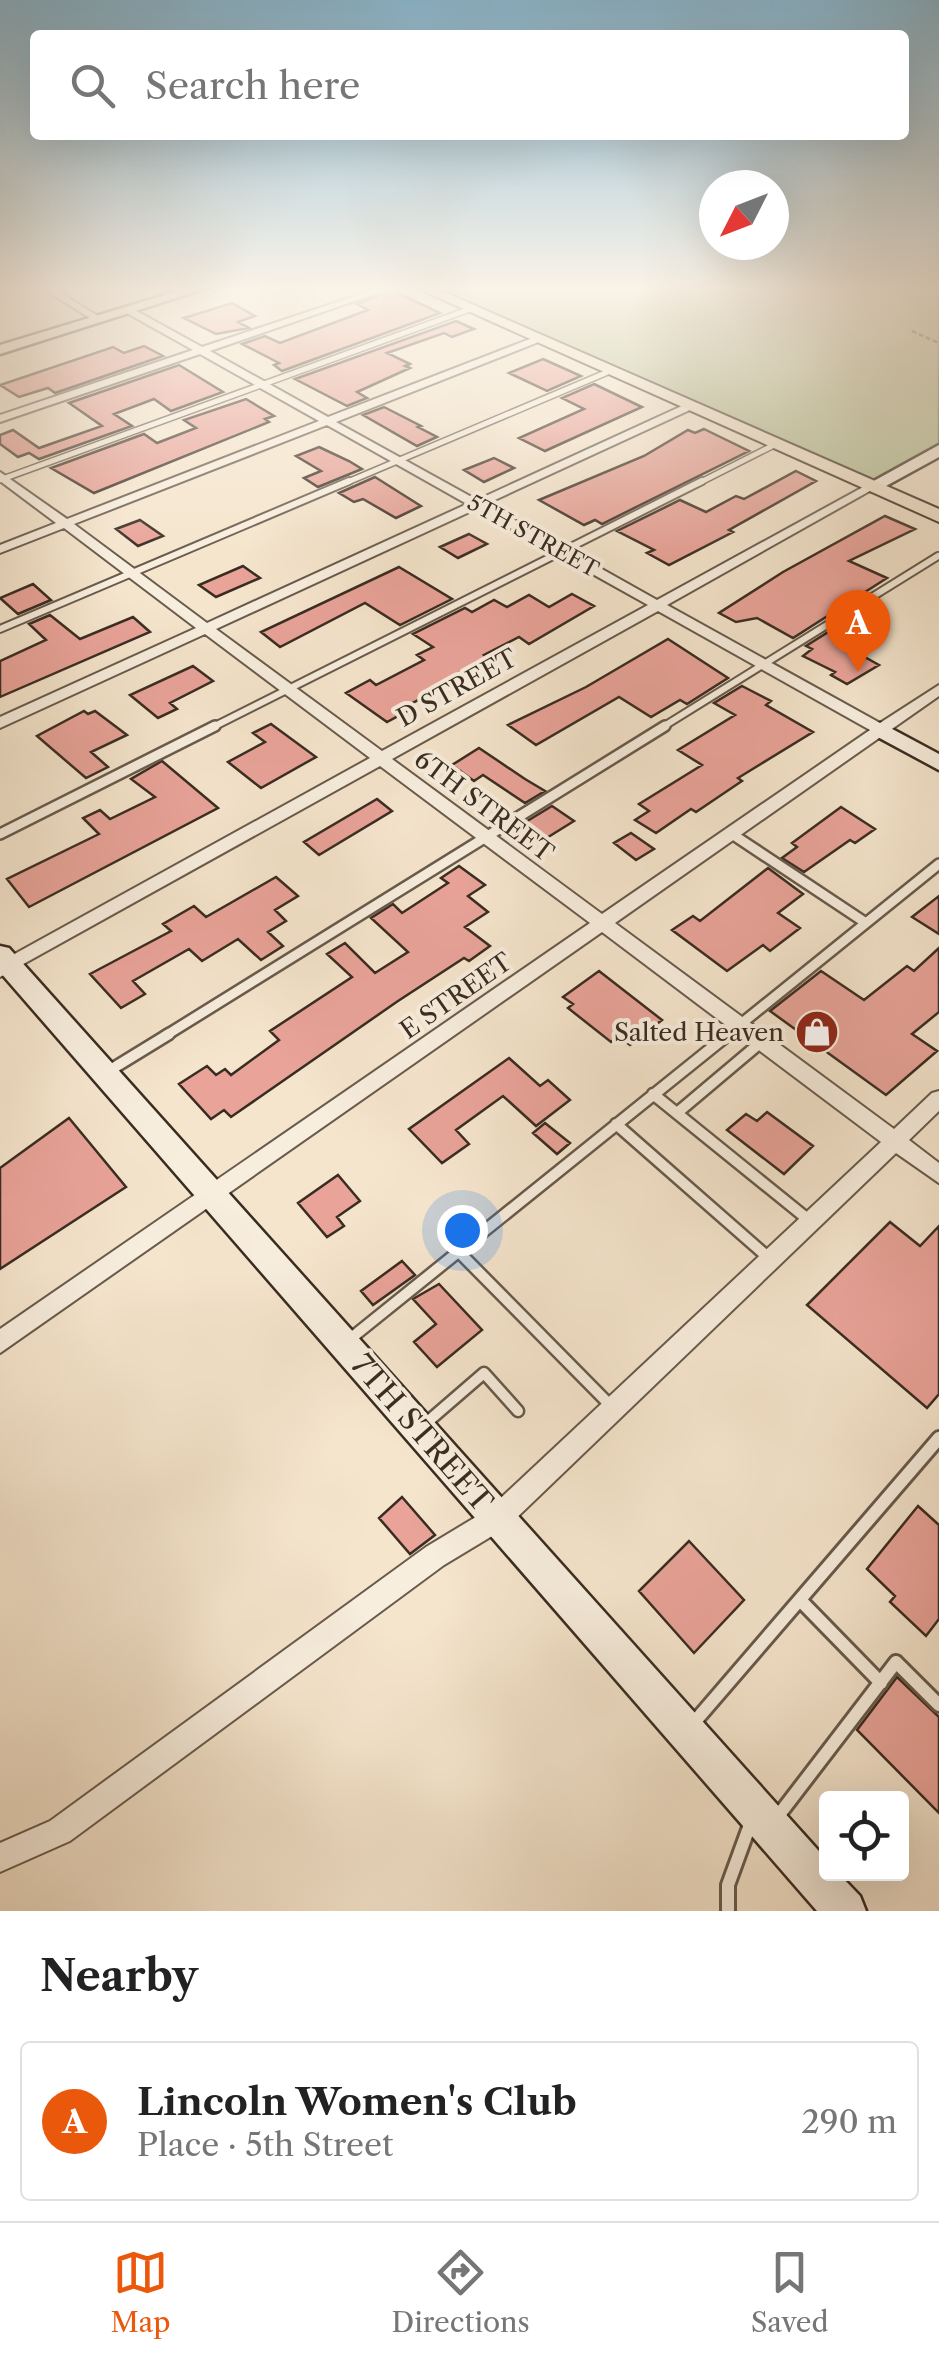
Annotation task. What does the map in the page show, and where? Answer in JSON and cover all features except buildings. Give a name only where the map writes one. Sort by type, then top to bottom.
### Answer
[{"type":"main road","points":[[624,378],[939,516]]},
{"type":"street","points":[[0,419],[121,378]]},
{"type":"street","name":"5TH STREET","points":[[250,378],[939,762]]},
{"type":"street","points":[[0,549],[438,378]]},
{"type":"street","points":[[0,723],[688,407]]},
{"type":"street","name":"D STREET","points":[[3,963],[939,450]]},
{"type":"street","name":"6TH STREET","points":[[1,478],[939,1174]]},
{"type":"street","name":"E STREET","points":[[0,1342],[939,689]]},
{"type":"street","name":"7TH STREET","points":[[3,963],[845,1911]]},
{"type":"street","points":[[0,1858],[60,1831],[435,1556],[498,1518],[939,1099]]},
{"type":"lane","points":[[1,478],[280,378]]},
{"type":"lane","points":[[0,628],[595,378]]},
{"type":"lane","points":[[0,834],[774,446]]},
{"type":"lane","points":[[104,1074],[939,556]]},
{"type":"lane","points":[[732,834],[866,923]]},
{"type":"lane","points":[[344,1344],[939,864]]},
{"type":"lane","points":[[677,1113],[760,1043]]},
{"type":"lane","points":[[654,1094],[810,1220]]},
{"type":"lane","points":[[616,1124],[770,1259]]},
{"type":"lane","points":[[458,1251],[613,1408]]},
{"type":"lane","points":[[420,1429],[484,1374],[518,1412]]},
{"type":"lane","points":[[686,1732],[939,1438]]},
{"type":"lane","points":[[800,1600],[881,1683]]},
{"type":"lane","points":[[728,1911],[728,1886],[762,1818],[896,1662],[939,1705]]},
{"type":"green space","points":[[635,378],[939,378],[939,446],[871,483]]},
{"type":"place","name":"Lincoln Women's Club","points":[[858,672]]},
{"type":"place","name":"Salted Heaven","points":[[817,1032]]}]
